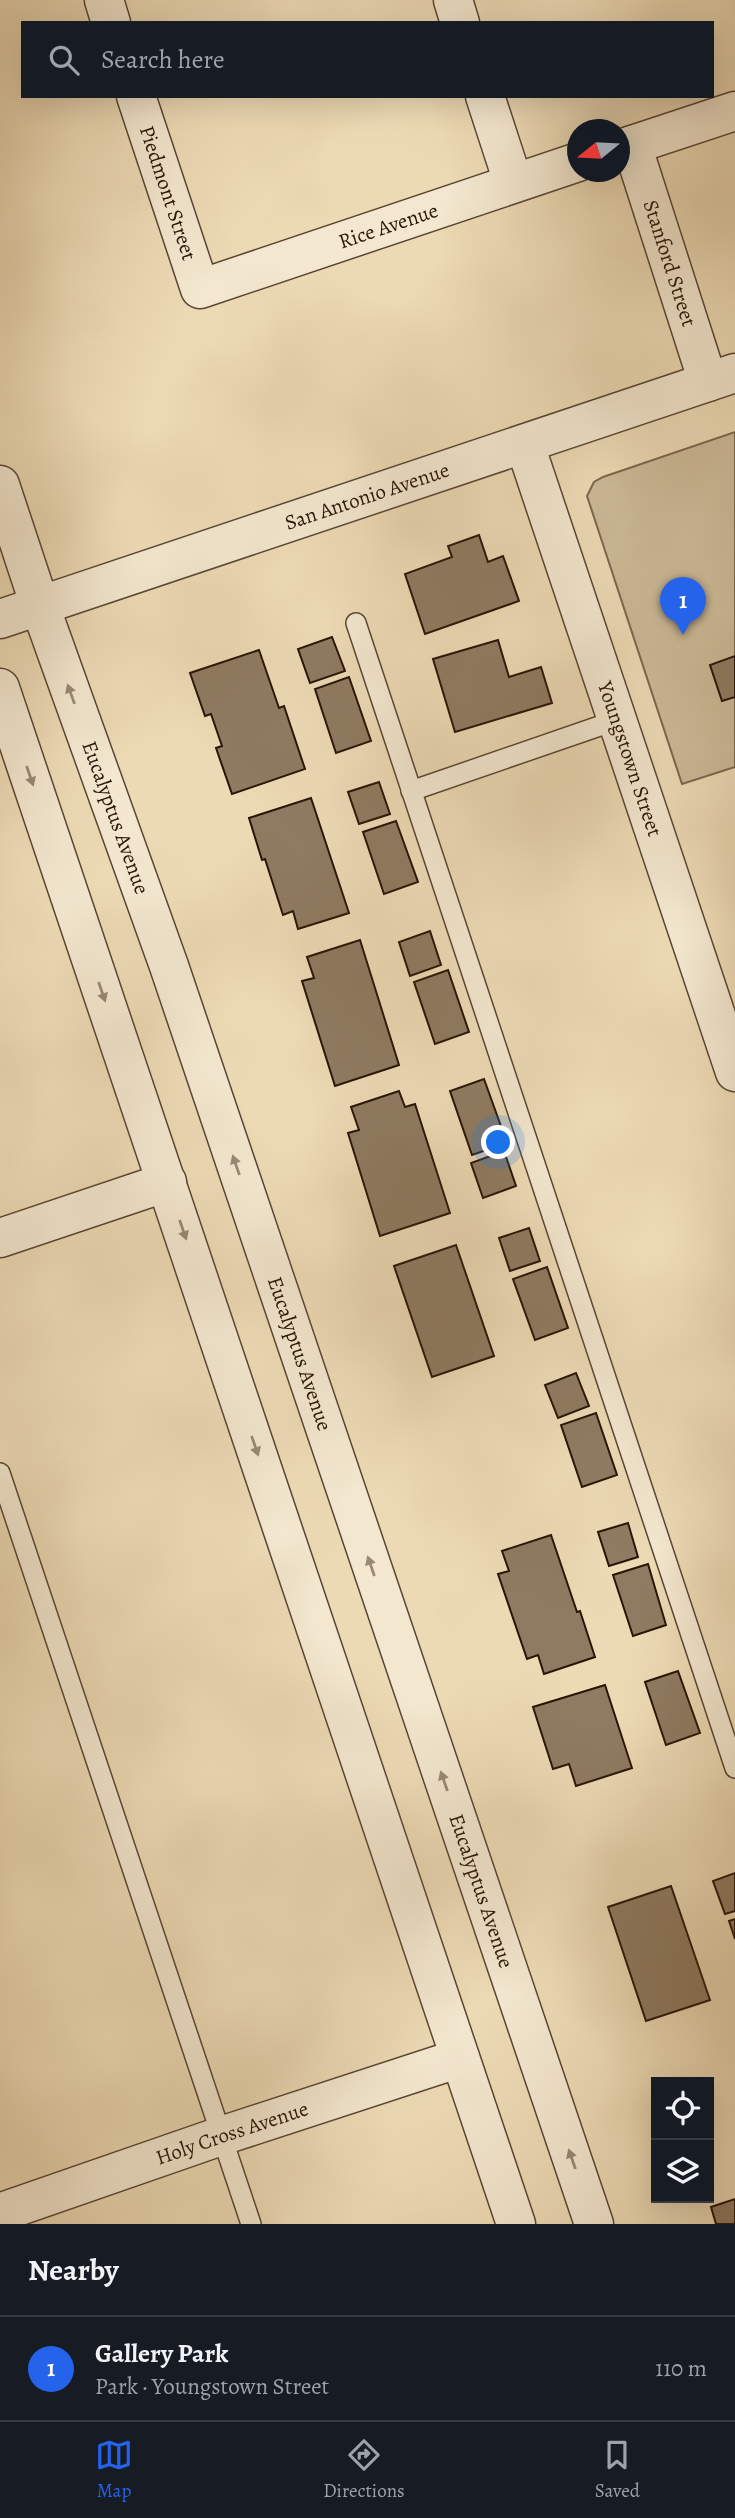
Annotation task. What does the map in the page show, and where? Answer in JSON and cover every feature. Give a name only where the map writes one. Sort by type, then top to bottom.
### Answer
[{"type":"street","points":[[104,0],[110,21]]},
{"type":"street","points":[[453,0],[459,21]]},
{"type":"street","name":"Piedmont Street","points":[[137,98],[200,289]]},
{"type":"street","points":[[486,98],[513,183]]},
{"type":"street","points":[[630,146],[735,111]]},
{"type":"street","name":"Stanford Street","points":[[630,157],[722,377]]},
{"type":"street","name":"Rice Avenue","points":[[200,289],[567,166]]},
{"type":"street","name":"San Antonio Avenue","points":[[0,619],[722,377]]},
{"type":"street","name":"Youngstown Street","points":[[525,445],[735,1072]]},
{"type":"street","name":"Eucalyptus Avenue","points":[[0,485],[40,606],[169,966],[594,2224]]},
{"type":"street","points":[[0,688],[516,2224]]},
{"type":"street","points":[[0,1238],[167,1182]]},
{"type":"street","name":"Holy Cross Avenue","points":[[5,2210],[460,2057]]},
{"type":"lane","points":[[356,623],[735,1768]]},
{"type":"lane","points":[[411,791],[617,720]]},
{"type":"lane","points":[[0,1473],[251,2224]]},
{"type":"shaded area","points":[[735,432],[735,767],[682,784],[587,496],[594,482],[603,477]]},
{"type":"building","points":[[479,535],[488,562],[503,556],[519,601],[425,634],[405,574],[452,557],[448,546]]},
{"type":"building","points":[[332,637],[345,671],[310,683],[298,649]]},
{"type":"building","points":[[498,640],[509,677],[541,667],[552,703],[455,732],[433,659]]},
{"type":"building","points":[[259,650],[279,708],[284,706],[305,769],[232,794],[216,748],[222,746],[211,714],[205,716],[190,673]]},
{"type":"building","points":[[735,656],[735,697],[722,701],[710,665]]},
{"type":"building","points":[[349,677],[371,741],[336,753],[315,689]]},
{"type":"building","points":[[379,782],[390,814],[359,824],[348,792]]},
{"type":"building","points":[[311,798],[349,913],[298,929],[293,911],[283,915],[249,818]]},
{"type":"building","points":[[396,821],[418,882],[384,894],[363,832]]},
{"type":"building","points":[[430,931],[441,965],[410,976],[399,942]]},
{"type":"building","points":[[360,940],[399,1065],[335,1086],[302,981],[314,978],[307,957]]},
{"type":"building","points":[[448,970],[469,1032],[435,1044],[414,982]]},
{"type":"building","points":[[484,1079],[507,1143],[472,1155],[450,1091]]},
{"type":"building","points":[[399,1091],[405,1107],[415,1104],[450,1213],[380,1236],[348,1133],[359,1130],[351,1107]]},
{"type":"building","points":[[504,1151],[516,1186],[483,1198],[471,1163]]},
{"type":"building","points":[[529,1228],[540,1261],[510,1271],[499,1238]]},
{"type":"building","points":[[456,1245],[494,1356],[432,1377],[394,1266]]},
{"type":"building","points":[[547,1267],[568,1328],[535,1340],[513,1279]]},
{"type":"building","points":[[576,1373],[589,1406],[558,1418],[545,1385]]},
{"type":"building","points":[[596,1413],[617,1475],[582,1487],[561,1425]]},
{"type":"building","points":[[628,1523],[638,1557],[609,1566],[598,1532]]},
{"type":"building","points":[[551,1535],[595,1657],[544,1674],[538,1655],[527,1659],[498,1574],[509,1571],[502,1551]]},
{"type":"building","points":[[648,1564],[666,1625],[633,1636],[613,1575]]},
{"type":"building","points":[[678,1671],[700,1733],[666,1745],[645,1682]]},
{"type":"building","points":[[605,1685],[632,1768],[576,1786],[569,1764],[553,1769],[533,1707]]},
{"type":"building","points":[[735,1873],[735,1911],[725,1914],[713,1881]]},
{"type":"building","points":[[671,1886],[710,2000],[646,2021],[608,1907]]},
{"type":"building","points":[[735,1919],[735,1939],[729,1921]]},
{"type":"building","points":[[735,2199],[735,2224],[716,2224],[711,2207]]},
{"type":"place","name":"Gallery Park","points":[[683,635]]}]
